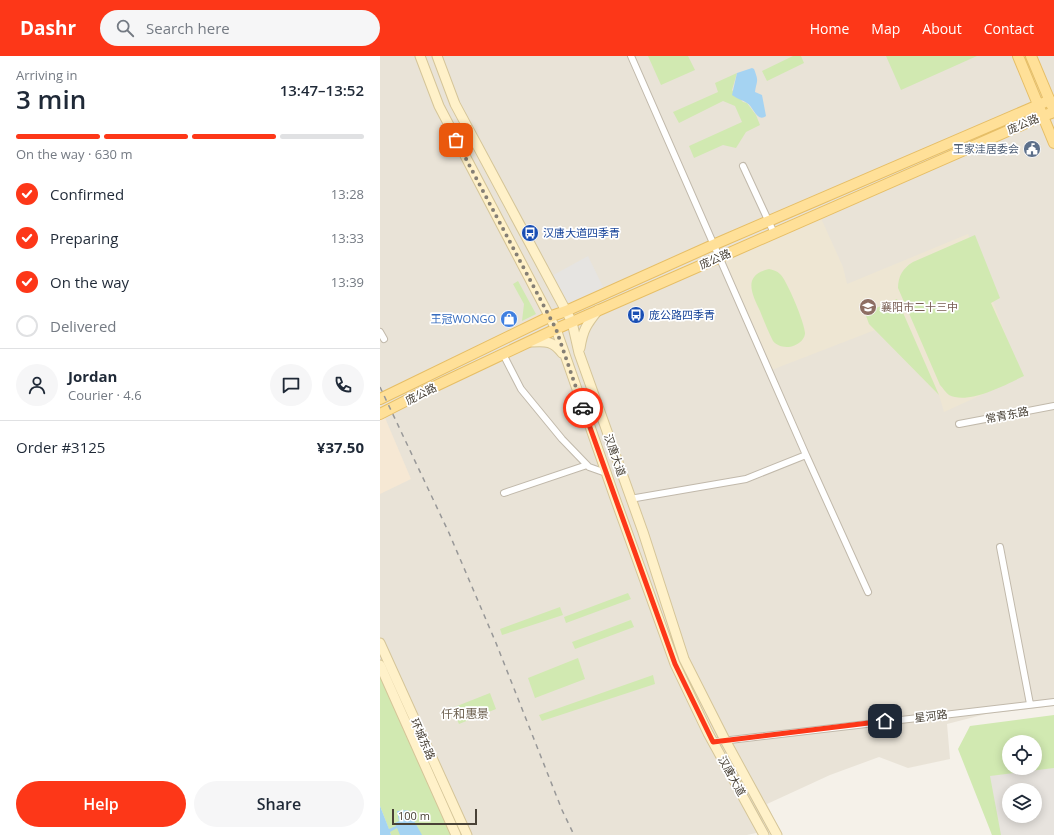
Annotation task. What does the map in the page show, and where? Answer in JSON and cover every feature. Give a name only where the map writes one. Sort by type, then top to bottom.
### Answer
[{"type":"main road","name":"汉唐大道","points":[[420,56],[439,106],[556,329],[675,664],[713,742],[764,835]]},
{"type":"main road","name":"汉唐大道","points":[[437,56],[455,104],[572,322],[579,353],[643,532],[684,659],[725,740],[777,835]]},
{"type":"main road","points":[[1018,56],[1054,143]]},
{"type":"main road","points":[[1031,56],[1052,99],[1054,112]]},
{"type":"main road","name":"庞公路","points":[[380,399],[549,317],[566,311],[713,244],[1052,99]]},
{"type":"main road","name":"庞公路","points":[[380,414],[556,329],[1054,112]]},
{"type":"main road","points":[[559,298],[571,305],[581,304]]},
{"type":"main road","points":[[530,326],[542,314],[543,305]]},
{"type":"main road","points":[[579,353],[586,324],[599,310]]},
{"type":"main road","points":[[526,343],[543,341],[554,344],[566,359]]},
{"type":"main road","name":"环城东路","points":[[380,643],[467,835]]},
{"type":"main road","name":"环城东路","points":[[380,665],[456,835]]},
{"type":"street","points":[[631,56],[806,455],[868,592]]},
{"type":"street","points":[[743,166],[774,233]]},
{"type":"street","points":[[380,332],[384,339]]},
{"type":"street","points":[[503,354],[521,390],[562,439],[589,467],[606,473]]},
{"type":"street","name":"常青东路","points":[[959,424],[1054,406]]},
{"type":"street","points":[[630,499],[746,479],[806,455]]},
{"type":"street","points":[[504,493],[587,465]]},
{"type":"street","points":[[1000,547],[1030,704]]},
{"type":"street","name":"星河路","points":[[713,742],[1054,702]]},
{"type":"shaded area","points":[[380,56],[1054,56],[1054,706],[986,714],[947,724],[950,759],[908,768],[879,757],[830,775],[767,804],[778,828],[747,835],[438,835],[380,687]]},
{"type":"shaded area","name":"襄阳市二十三中","points":[[820,216],[843,267],[847,284],[968,234],[1021,377],[944,412],[939,395],[875,330],[769,371],[719,257]]},
{"type":"shaded area","points":[[588,256],[606,293],[571,305],[564,302],[548,278]]},
{"type":"shaded area","points":[[383,413],[411,479],[380,494],[380,415]]},
{"type":"shaded area","points":[[1054,751],[1054,835],[992,835],[974,766],[1002,768],[1002,775],[1042,775],[1042,762]]},
{"type":"green space","points":[[648,56],[688,56],[695,70],[661,85]]},
{"type":"green space","points":[[793,56],[801,56],[804,63],[767,81],[762,71]]},
{"type":"green space","points":[[886,56],[977,56],[901,90]]},
{"type":"green space","points":[[737,73],[732,90],[743,102],[747,103],[756,115],[760,125],[746,132],[736,148],[723,145],[694,158],[689,146],[742,122],[735,106],[723,101],[679,123],[673,112],[718,92],[715,83]]},
{"type":"green space","points":[[975,235],[1000,298],[991,303],[1024,376],[986,393],[966,398],[949,395],[940,385],[898,288],[898,284],[906,267],[913,262]]},
{"type":"green space","points":[[769,269],[778,272],[783,278],[802,322],[805,334],[804,337],[799,343],[792,346],[780,346],[773,341],[752,292],[752,280],[761,272]]},
{"type":"green space","points":[[518,281],[536,314],[522,321],[524,304],[513,284]]},
{"type":"green space","points":[[897,299],[939,395],[869,324],[865,313]]},
{"type":"green space","points":[[628,593],[631,599],[566,623],[564,617]]},
{"type":"green space","points":[[560,607],[563,615],[502,635],[500,629]]},
{"type":"green space","points":[[631,620],[634,627],[575,649],[572,642]]},
{"type":"green space","points":[[578,658],[585,679],[535,698],[528,678]]},
{"type":"green space","points":[[380,665],[456,835],[391,835],[380,806]]},
{"type":"green space","points":[[653,675],[655,684],[542,721],[539,715]]},
{"type":"green space","points":[[490,693],[496,709],[459,724],[452,708]]},
{"type":"green space","points":[[1054,715],[1054,768],[1042,770],[1042,735],[1002,735],[1002,774],[990,776],[1001,835],[992,835],[958,749],[970,726]]},
{"type":"water","points":[[752,68],[754,69],[757,79],[755,92],[762,95],[766,116],[763,118],[758,116],[747,103],[732,95],[737,73]]},
{"type":"water","points":[[380,806],[389,829],[396,826],[395,823],[399,821],[397,811],[408,810],[422,835],[400,835],[397,828],[390,832],[391,835],[380,835]]},
{"type":"railway","points":[[380,387],[449,533],[496,643],[562,810],[574,835]]},
{"type":"way so far","points":[[456,140],[556,329],[583,408]]},
{"type":"place","name":"王家洼居委会","points":[[1032,149]]},
{"type":"place","name":"汉唐大道四季青","points":[[530,233]]},
{"type":"place","name":"襄阳市二十三中","points":[[868,307]]},
{"type":"place","name":"庞公路四季青","points":[[636,315]]},
{"type":"place","name":"王冠WONGO","points":[[509,319]]},
{"type":"district","name":"仟和惠景","points":[[465,714]]},
{"type":"route","points":[[583,408],[675,664],[713,742],[885,721]]}]
